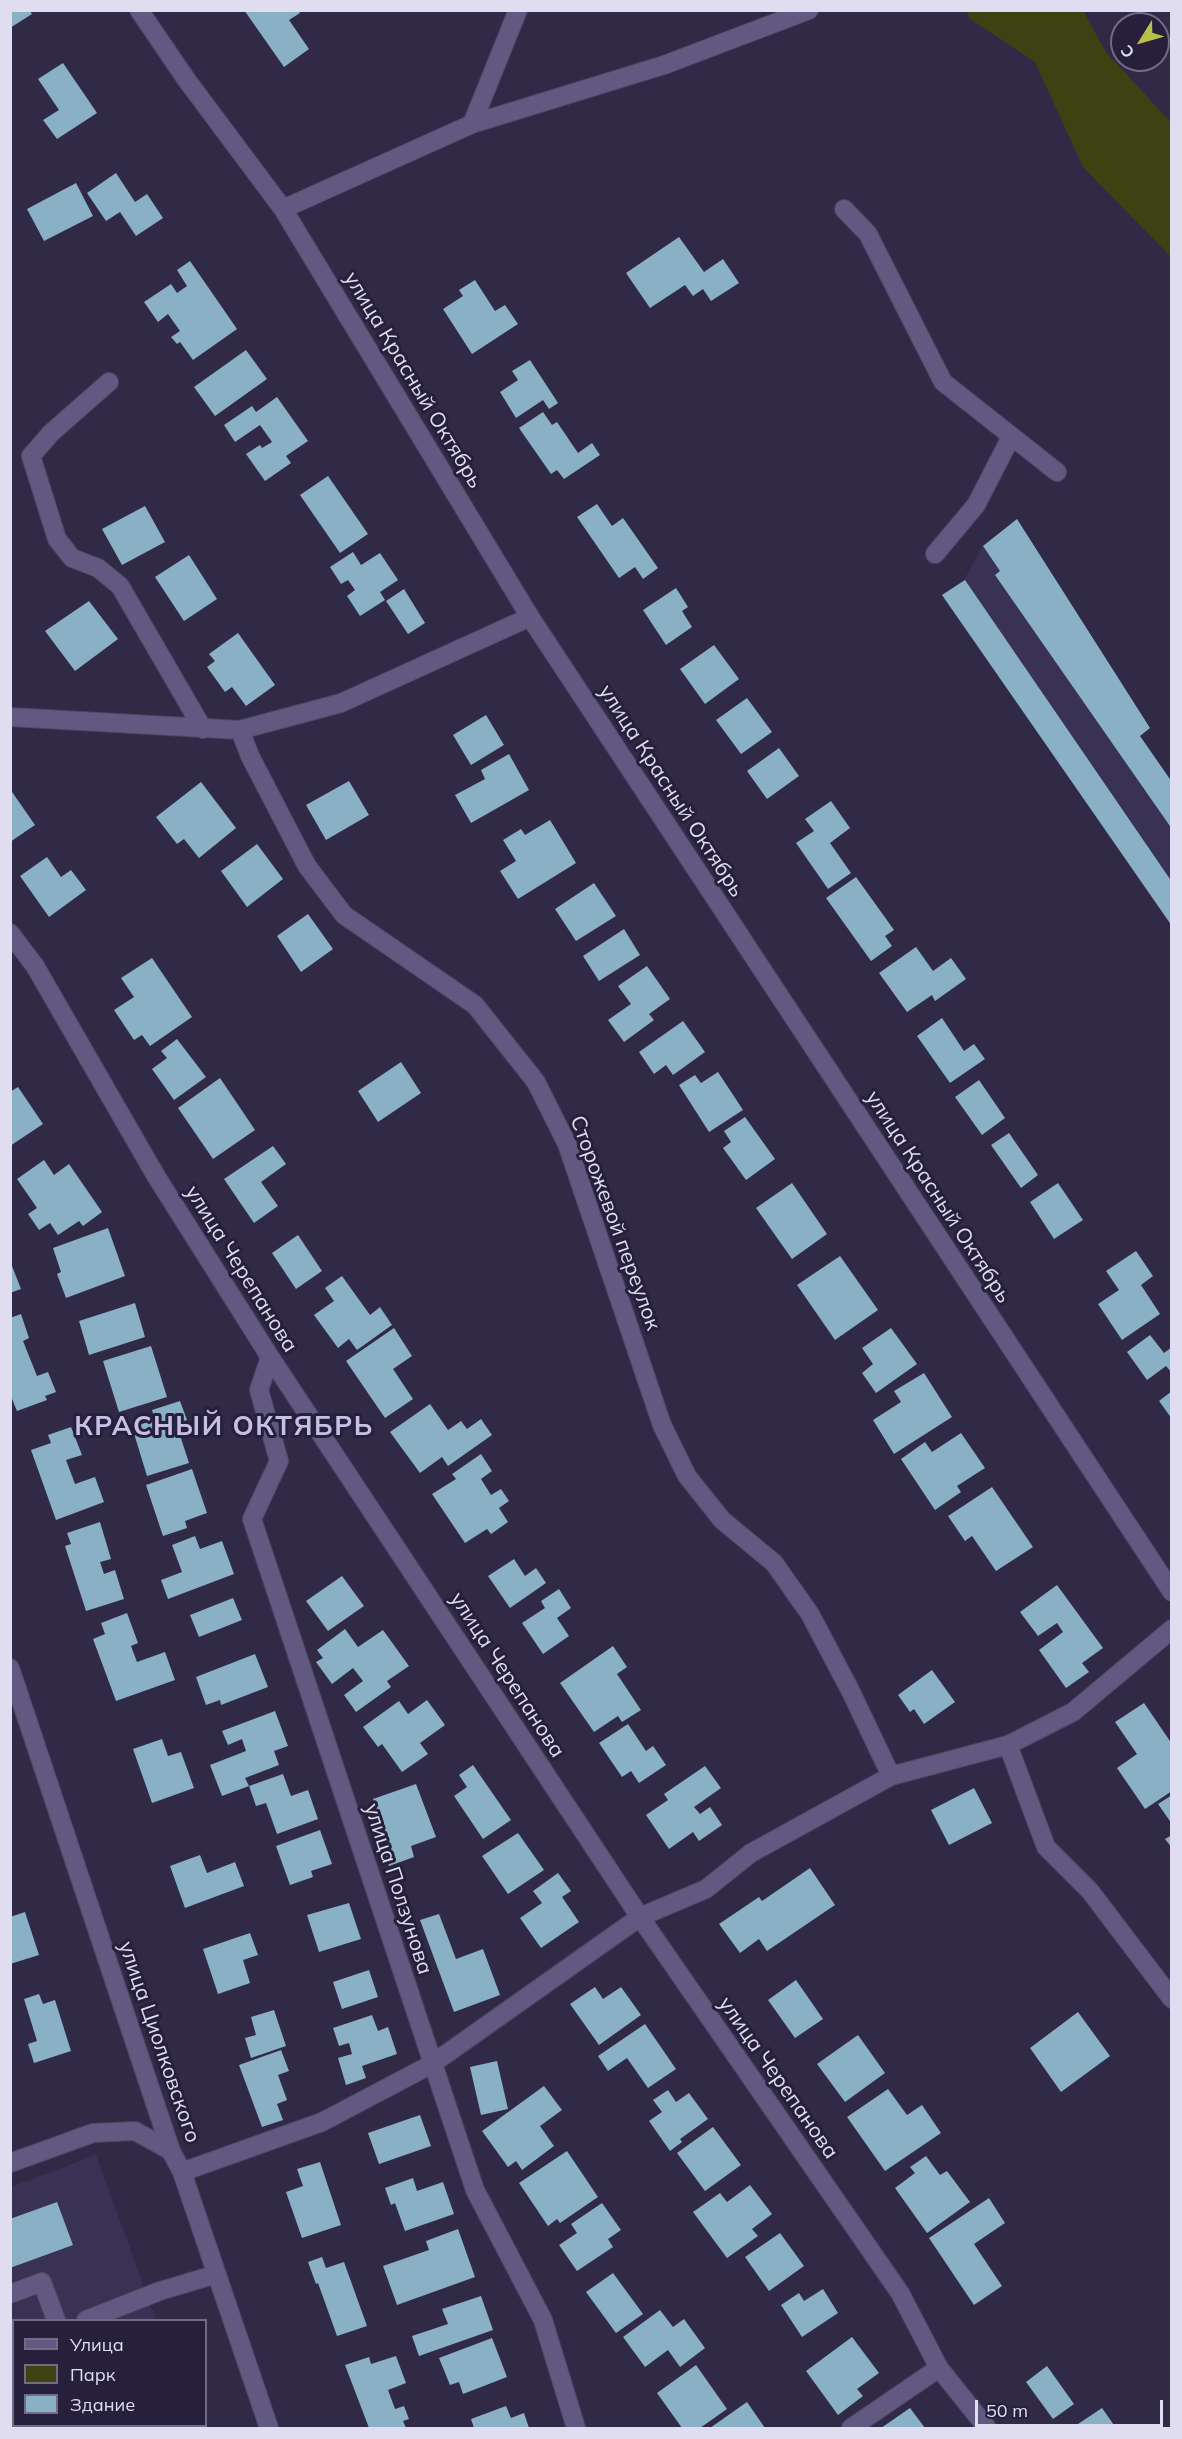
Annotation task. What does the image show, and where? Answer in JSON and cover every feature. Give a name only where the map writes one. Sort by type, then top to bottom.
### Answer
[{"type":"street","name":"улица Красный Октябрь","points":[[140,10],[186,79],[283,209],[530,617],[1172,1592]]},
{"type":"street","points":[[472,124],[518,10]]},
{"type":"street","points":[[283,209],[472,124],[664,65],[809,10]]},
{"type":"street","points":[[844,208],[868,234],[943,382],[1058,472]]},
{"type":"street","points":[[109,382],[51,433],[31,456],[57,539],[72,558],[98,568],[120,586],[203,729]]},
{"type":"street","points":[[935,554],[975,505],[1011,437]]},
{"type":"street","points":[[10,717],[240,730],[341,703],[530,617]]},
{"type":"street","name":"Сторожевой переулок","points":[[240,730],[250,756],[307,866],[344,915],[475,1005],[536,1082],[567,1144],[662,1425],[687,1476],[722,1520],[774,1563],[810,1614],[891,1776]]},
{"type":"street","name":"улица Черепанова","points":[[10,933],[35,966],[156,1176],[270,1357],[639,1917],[900,2293],[939,2368],[987,2428]]},
{"type":"street","name":"улица Ползунова","points":[[270,1357],[259,1390],[279,1461],[252,1519],[475,2190],[543,2320],[576,2428]]},
{"type":"street","points":[[182,2172],[322,2122],[432,2064],[639,1917],[706,1889],[751,1853],[891,1776],[1008,1745],[1072,1712],[1172,1629]]},
{"type":"street","name":"улица Циолковского","points":[[10,1668],[171,2151],[182,2172],[269,2428]]},
{"type":"street","points":[[1008,1745],[1046,1847],[1090,1891],[1172,1999]]},
{"type":"street","points":[[10,2163],[93,2133],[135,2131],[171,2151]]},
{"type":"street","points":[[89,2319],[160,2291],[217,2274]]},
{"type":"street","points":[[10,2294],[42,2282],[56,2319]]},
{"type":"street","points":[[851,2428],[939,2368]]},
{"type":"shaded area","points":[[1017,519],[1150,728],[1140,736],[1171,782],[1171,926],[942,595],[964,580],[983,546]]},
{"type":"shaded area","points":[[96,2155],[156,2319],[12,2319],[12,2427],[196,2428],[11,2428],[11,2187]]},
{"type":"green space","points":[[968,11],[1083,11],[1110,56],[1110,72],[1124,72],[1171,123],[1171,257],[1083,167],[1035,62],[969,18]]},
{"type":"building","points":[[10,10],[29,10],[32,14],[10,28]]},
{"type":"building","points":[[244,10],[298,10],[300,13],[289,20],[309,49],[284,67]]},
{"type":"building","points":[[63,63],[97,113],[57,139],[43,120],[59,110],[38,79]]},
{"type":"building","points":[[116,173],[135,202],[147,194],[163,218],[136,236],[120,212],[106,221],[87,193]]},
{"type":"building","points":[[76,183],[93,216],[44,241],[27,209]]},
{"type":"building","points":[[679,237],[704,272],[723,259],[739,283],[711,301],[703,289],[693,296],[685,285],[650,308],[626,273]]},
{"type":"building","points":[[190,261],[237,329],[193,360],[180,342],[177,344],[171,337],[180,331],[168,314],[158,322],[144,302],[171,284],[177,293],[187,286],[177,270]]},
{"type":"building","points":[[475,280],[495,311],[505,305],[518,324],[472,354],[443,309],[463,296],[459,290]]},
{"type":"building","points":[[246,350],[267,379],[215,416],[194,387]]},
{"type":"building","points":[[530,360],[558,403],[549,409],[543,400],[516,418],[500,392],[518,380],[512,371]]},
{"type":"building","points":[[277,397],[308,441],[286,456],[291,463],[265,481],[246,454],[260,445],[262,448],[272,442],[260,425],[235,442],[224,425],[252,406],[256,412]]},
{"type":"building","points":[[543,412],[552,425],[557,422],[578,453],[592,443],[600,455],[564,479],[557,470],[551,474],[519,428]]},
{"type":"building","points":[[328,476],[368,534],[340,553],[300,495]]},
{"type":"building","points":[[597,504],[612,526],[623,518],[658,568],[643,579],[635,567],[619,578],[577,517]]},
{"type":"building","points":[[145,506],[165,542],[122,565],[102,529]]},
{"type":"building","points":[[1017,519],[1150,728],[1140,736],[1172,782],[1172,829],[995,575],[1000,571],[983,546]]},
{"type":"building","points":[[353,552],[361,565],[380,553],[398,580],[380,592],[385,600],[360,616],[347,596],[355,590],[348,580],[341,584],[330,567]]},
{"type":"building","points":[[189,555],[217,599],[184,621],[155,577]]},
{"type":"building","points":[[965,580],[1172,882],[1172,926],[942,595]]},
{"type":"building","points":[[676,588],[688,607],[682,611],[692,627],[666,645],[643,610]]},
{"type":"building","points":[[404,589],[425,623],[408,634],[386,601]]},
{"type":"building","points":[[89,601],[118,639],[75,671],[45,631]]},
{"type":"building","points":[[238,633],[275,685],[246,706],[232,687],[225,692],[207,667],[215,661],[209,654]]},
{"type":"building","points":[[714,645],[739,679],[705,704],[680,669]]},
{"type":"building","points":[[747,698],[772,732],[741,754],[716,720]]},
{"type":"building","points":[[486,715],[504,745],[471,765],[453,735]]},
{"type":"building","points":[[779,748],[799,776],[767,799],[747,771]]},
{"type":"building","points":[[509,754],[529,790],[471,823],[455,795],[485,779],[481,770]]},
{"type":"building","points":[[349,781],[369,815],[326,840],[306,805]]},
{"type":"building","points":[[201,782],[236,828],[199,858],[184,839],[177,844],[156,817]]},
{"type":"building","points":[[10,789],[35,825],[10,842]]},
{"type":"building","points":[[831,801],[850,828],[830,843],[851,873],[828,889],[796,843],[814,831],[805,819]]},
{"type":"building","points":[[550,820],[576,863],[518,899],[500,871],[516,861],[503,840],[521,829],[525,835]]},
{"type":"building","points":[[257,844],[283,879],[247,907],[221,871]]},
{"type":"building","points":[[47,857],[61,877],[71,870],[86,890],[49,917],[20,876]]},
{"type":"building","points":[[856,877],[894,930],[885,936],[892,946],[871,961],[826,898]]},
{"type":"building","points":[[594,883],[616,916],[576,941],[555,909]]},
{"type":"building","points":[[308,914],[333,949],[301,972],[277,936]]},
{"type":"building","points":[[624,929],[640,955],[599,981],[583,956]]},
{"type":"building","points":[[916,947],[933,971],[951,958],[966,979],[935,1001],[932,995],[907,1012],[879,973]]},
{"type":"building","points":[[152,958],[192,1017],[150,1046],[142,1035],[134,1040],[114,1010],[134,997],[121,978]]},
{"type":"building","points":[[647,966],[670,999],[649,1014],[654,1020],[624,1042],[608,1020],[631,1004],[618,986]]},
{"type":"building","points":[[942,1018],[964,1051],[974,1044],[985,1059],[950,1083],[917,1036]]},
{"type":"building","points":[[683,1021],[705,1052],[673,1075],[666,1065],[654,1074],[639,1052]]},
{"type":"building","points":[[177,1039],[206,1077],[174,1100],[152,1069],[167,1058],[161,1051]]},
{"type":"building","points":[[401,1062],[421,1093],[378,1122],[358,1091]]},
{"type":"building","points":[[718,1072],[743,1110],[709,1132],[679,1085],[695,1075],[701,1083]]},
{"type":"building","points":[[220,1078],[255,1130],[213,1159],[178,1108]]},
{"type":"building","points":[[979,1080],[1005,1118],[982,1135],[955,1097]]},
{"type":"building","points":[[18,1087],[43,1124],[10,1146],[10,1092]]},
{"type":"building","points":[[745,1117],[775,1159],[746,1180],[723,1148],[731,1142],[724,1131]]},
{"type":"building","points":[[1009,1133],[1038,1175],[1021,1188],[991,1145]]},
{"type":"building","points":[[273,1146],[286,1164],[261,1182],[278,1206],[254,1223],[224,1179]]},
{"type":"building","points":[[44,1160],[54,1175],[69,1164],[102,1212],[83,1226],[79,1221],[58,1235],[50,1223],[39,1230],[28,1214],[37,1208],[17,1179]]},
{"type":"building","points":[[792,1183],[827,1234],[792,1259],[756,1208]]},
{"type":"building","points":[[1058,1183],[1083,1220],[1054,1239],[1030,1202]]},
{"type":"building","points":[[108,1228],[125,1276],[66,1298],[57,1274],[61,1272],[53,1248]]},
{"type":"building","points":[[298,1235],[322,1271],[296,1289],[272,1253]]},
{"type":"building","points":[[1136,1251],[1153,1276],[1141,1285],[1160,1314],[1122,1340],[1098,1304],[1119,1290],[1106,1271]]},
{"type":"building","points":[[840,1256],[878,1310],[835,1340],[797,1285]]},
{"type":"building","points":[[10,1261],[21,1289],[10,1293]]},
{"type":"building","points":[[342,1276],[370,1315],[380,1307],[392,1325],[357,1350],[349,1339],[338,1348],[314,1315],[334,1301],[325,1288]]},
{"type":"building","points":[[135,1303],[145,1337],[89,1355],[79,1321]]},
{"type":"building","points":[[21,1314],[29,1338],[23,1341],[37,1376],[48,1372],[56,1392],[45,1396],[47,1400],[17,1411],[10,1394],[10,1318]]},
{"type":"building","points":[[394,1328],[412,1356],[393,1369],[413,1399],[385,1418],[346,1361]]},
{"type":"building","points":[[891,1328],[917,1364],[876,1393],[862,1373],[873,1364],[862,1348]]},
{"type":"building","points":[[1150,1335],[1164,1353],[1172,1347],[1172,1373],[1166,1366],[1147,1380],[1127,1352]]},
{"type":"building","points":[[151,1346],[167,1397],[119,1412],[103,1361]]},
{"type":"building","points":[[924,1373],[952,1417],[894,1454],[873,1420],[901,1402],[894,1391]]},
{"type":"building","points":[[1172,1391],[1172,1419],[1159,1401]]},
{"type":"building","points":[[180,1401],[187,1420],[176,1423],[189,1463],[147,1476],[132,1427],[155,1420],[152,1410]]},
{"type":"building","points":[[430,1404],[448,1430],[461,1421],[467,1429],[481,1419],[492,1435],[448,1466],[442,1457],[420,1473],[390,1432]]},
{"type":"building","points":[[71,1427],[82,1455],[66,1460],[75,1484],[95,1477],[104,1502],[56,1520],[31,1450],[51,1443],[48,1435]]},
{"type":"building","points":[[961,1433],[985,1468],[957,1486],[961,1492],[935,1510],[901,1459],[925,1442],[932,1452]]},
{"type":"building","points":[[481,1454],[492,1471],[481,1479],[491,1495],[501,1489],[509,1501],[499,1508],[508,1522],[491,1534],[487,1529],[465,1543],[432,1494],[456,1479],[452,1474]]},
{"type":"building","points":[[192,1469],[207,1513],[185,1521],[187,1528],[163,1536],[146,1485]]},
{"type":"building","points":[[992,1487],[1033,1547],[996,1571],[972,1536],[965,1541],[948,1516]]},
{"type":"building","points":[[100,1522],[111,1559],[100,1562],[104,1574],[115,1570],[124,1599],[86,1611],[65,1546],[71,1544],[67,1533]]},
{"type":"building","points":[[195,1536],[200,1549],[222,1541],[234,1574],[168,1599],[161,1580],[182,1572],[172,1545]]},
{"type":"building","points":[[514,1559],[525,1576],[536,1568],[546,1583],[510,1608],[488,1576]]},
{"type":"building","points":[[342,1576],[364,1606],[328,1631],[306,1601]]},
{"type":"building","points":[[1057,1585],[1103,1648],[1082,1663],[1089,1672],[1066,1688],[1039,1650],[1063,1632],[1057,1623],[1038,1636],[1020,1612]]},
{"type":"building","points":[[559,1589],[571,1608],[557,1618],[569,1636],[543,1654],[522,1623],[545,1608],[541,1601]]},
{"type":"building","points":[[233,1598],[242,1620],[199,1637],[190,1615]]},
{"type":"building","points":[[127,1613],[138,1643],[131,1646],[137,1662],[165,1652],[175,1680],[116,1701],[93,1639],[105,1634],[101,1623]]},
{"type":"building","points":[[345,1629],[358,1647],[383,1630],[409,1666],[387,1681],[391,1687],[356,1712],[344,1695],[363,1681],[353,1668],[332,1684],[316,1662],[323,1658],[317,1650]]},
{"type":"building","points":[[613,1646],[627,1667],[617,1674],[641,1710],[622,1722],[618,1716],[594,1732],[560,1683]]},
{"type":"building","points":[[255,1654],[268,1687],[221,1705],[220,1700],[206,1705],[196,1677]]},
{"type":"building","points":[[932,1670],[955,1702],[924,1724],[914,1709],[910,1712],[898,1695]]},
{"type":"building","points":[[427,1700],[445,1725],[420,1743],[428,1754],[402,1772],[382,1744],[378,1747],[363,1727],[399,1701],[408,1714]]},
{"type":"building","points":[[1144,1703],[1172,1744],[1172,1791],[1145,1809],[1117,1768],[1137,1754],[1115,1722]]},
{"type":"building","points":[[275,1711],[288,1746],[274,1751],[279,1765],[245,1778],[249,1786],[222,1796],[210,1765],[246,1751],[242,1739],[228,1745],[222,1731]]},
{"type":"building","points":[[628,1724],[646,1751],[653,1746],[666,1765],[639,1783],[631,1771],[622,1777],[599,1743]]},
{"type":"building","points":[[162,1739],[168,1756],[181,1752],[194,1788],[152,1803],[133,1749]]},
{"type":"building","points":[[473,1765],[511,1820],[483,1839],[454,1796],[467,1787],[459,1775]]},
{"type":"building","points":[[705,1766],[721,1788],[694,1807],[700,1814],[710,1807],[722,1825],[699,1841],[693,1832],[669,1849],[646,1815],[668,1800],[664,1794]]},
{"type":"building","points":[[283,1774],[291,1796],[308,1790],[318,1819],[277,1834],[266,1803],[256,1806],[249,1786]]},
{"type":"building","points":[[416,1784],[436,1837],[411,1846],[414,1857],[389,1866],[381,1844],[388,1841],[373,1799]]},
{"type":"building","points":[[974,1788],[992,1823],[949,1845],[931,1810]]},
{"type":"building","points":[[1172,1795],[1172,1824],[1158,1804]]},
{"type":"building","points":[[320,1830],[332,1864],[311,1871],[313,1877],[290,1885],[276,1846]]},
{"type":"building","points":[[518,1833],[544,1870],[508,1894],[482,1856]]},
{"type":"building","points":[[1172,1835],[1172,1848],[1165,1839]]},
{"type":"building","points":[[200,1855],[207,1873],[235,1862],[244,1886],[185,1908],[170,1866]]},
{"type":"building","points":[[810,1868],[835,1905],[767,1951],[759,1939],[740,1953],[719,1924],[759,1897],[762,1901]]},
{"type":"building","points":[[558,1873],[571,1891],[562,1897],[579,1922],[541,1948],[520,1918],[542,1903],[533,1891]]},
{"type":"building","points":[[349,1903],[361,1939],[319,1952],[307,1915]]},
{"type":"building","points":[[25,1912],[39,1955],[10,1964],[10,1917]]},
{"type":"building","points":[[439,1914],[456,1959],[483,1949],[500,1995],[454,2012],[420,1920]]},
{"type":"building","points":[[250,1933],[258,1955],[243,1960],[250,1983],[218,1994],[203,1949]]},
{"type":"building","points":[[369,1970],[378,1997],[342,2009],[333,1982]]},
{"type":"building","points":[[796,1980],[823,2019],[795,2038],[768,2000]]},
{"type":"building","points":[[595,1987],[603,1999],[621,1987],[641,2015],[599,2045],[570,2004]]},
{"type":"building","points":[[39,1994],[43,2004],[55,2000],[71,2051],[34,2063],[28,2044],[37,2041],[24,1999]]},
{"type":"building","points":[[274,2010],[286,2046],[251,2058],[245,2038],[256,2035],[251,2017]]},
{"type":"building","points":[[1078,2012],[1110,2056],[1061,2092],[1030,2048]]},
{"type":"building","points":[[372,2015],[378,2031],[388,2027],[397,2054],[362,2066],[366,2078],[346,2085],[338,2058],[352,2054],[349,2043],[339,2046],[333,2028]]},
{"type":"building","points":[[645,2024],[676,2069],[648,2088],[627,2058],[608,2071],[598,2056]]},
{"type":"building","points":[[858,2035],[885,2073],[845,2102],[817,2064]]},
{"type":"building","points":[[281,2050],[289,2071],[278,2075],[287,2100],[277,2104],[283,2120],[262,2127],[239,2065]]},
{"type":"building","points":[[497,2061],[508,2109],[481,2115],[470,2067]]},
{"type":"building","points":[[544,2086],[562,2110],[540,2126],[554,2146],[522,2170],[516,2161],[508,2167],[482,2131]]},
{"type":"building","points":[[888,2089],[907,2115],[922,2105],[941,2133],[885,2171],[847,2117]]},
{"type":"building","points":[[668,2090],[676,2102],[689,2093],[708,2119],[680,2139],[682,2142],[670,2151],[649,2121],[662,2112],[653,2100]]},
{"type":"building","points":[[420,2115],[431,2146],[379,2164],[368,2133]]},
{"type":"building","points":[[713,2127],[741,2165],[705,2191],[677,2153]]},
{"type":"building","points":[[567,2151],[598,2197],[560,2223],[557,2219],[548,2226],[519,2183]]},
{"type":"building","points":[[926,2156],[940,2175],[947,2171],[970,2202],[927,2233],[895,2188],[915,2173],[910,2167]]},
{"type":"building","points":[[320,2162],[341,2225],[302,2238],[286,2192],[303,2186],[297,2169]]},
{"type":"building","points":[[413,2178],[417,2191],[443,2182],[454,2214],[405,2231],[395,2203],[391,2205],[385,2188]]},
{"type":"building","points":[[750,2185],[772,2214],[752,2229],[758,2236],[727,2258],[693,2212],[720,2193],[727,2202]]},
{"type":"building","points":[[989,2198],[1005,2223],[974,2244],[1002,2286],[974,2305],[929,2238]]},
{"type":"building","points":[[57,2202],[73,2245],[10,2268],[10,2219]]},
{"type":"building","points":[[602,2203],[621,2230],[608,2239],[613,2247],[577,2271],[559,2245],[577,2233],[571,2224]]},
{"type":"building","points":[[458,2229],[475,2277],[397,2305],[383,2266],[429,2250],[426,2241]]},
{"type":"building","points":[[780,2233],[804,2266],[769,2291],[745,2257]]},
{"type":"building","points":[[322,2257],[326,2268],[344,2262],[367,2326],[337,2336],[308,2262]]},
{"type":"building","points":[[613,2273],[643,2314],[616,2333],[586,2292]]},
{"type":"building","points":[[823,2289],[838,2313],[802,2337],[781,2305],[799,2293],[804,2301]]},
{"type":"building","points":[[481,2296],[493,2330],[419,2356],[412,2336],[448,2324],[442,2309]]},
{"type":"building","points":[[660,2310],[673,2327],[684,2319],[705,2348],[680,2367],[668,2350],[645,2367],[623,2337]]},
{"type":"building","points":[[10,2334],[12,2334],[12,2427],[62,2428],[10,2428]]},
{"type":"building","points":[[852,2337],[879,2373],[857,2389],[863,2396],[838,2415],[806,2371]]},
{"type":"building","points":[[492,2338],[507,2377],[463,2394],[459,2382],[450,2385],[439,2358]]},
{"type":"building","points":[[396,2356],[406,2383],[388,2390],[395,2409],[404,2406],[409,2419],[403,2421],[406,2428],[369,2428],[345,2365],[369,2357],[371,2364]]},
{"type":"building","points":[[696,2365],[727,2409],[700,2428],[682,2428],[657,2393]]},
{"type":"building","points":[[1047,2366],[1074,2404],[1053,2419],[1026,2382]]},
{"type":"building","points":[[747,2402],[765,2428],[710,2428]]},
{"type":"building","points":[[506,2406],[511,2418],[524,2413],[529,2428],[474,2428],[471,2419]]},
{"type":"building","points":[[910,2408],[925,2428],[881,2428]]},
{"type":"building","points":[[1102,2408],[1116,2428],[1072,2428]]},
{"type":"building","points":[[116,2427],[165,2428],[117,2428]]},
{"type":"district","name":"КРАСНЫЙ ОКТЯБРЬ","points":[[224,1427]]}]
